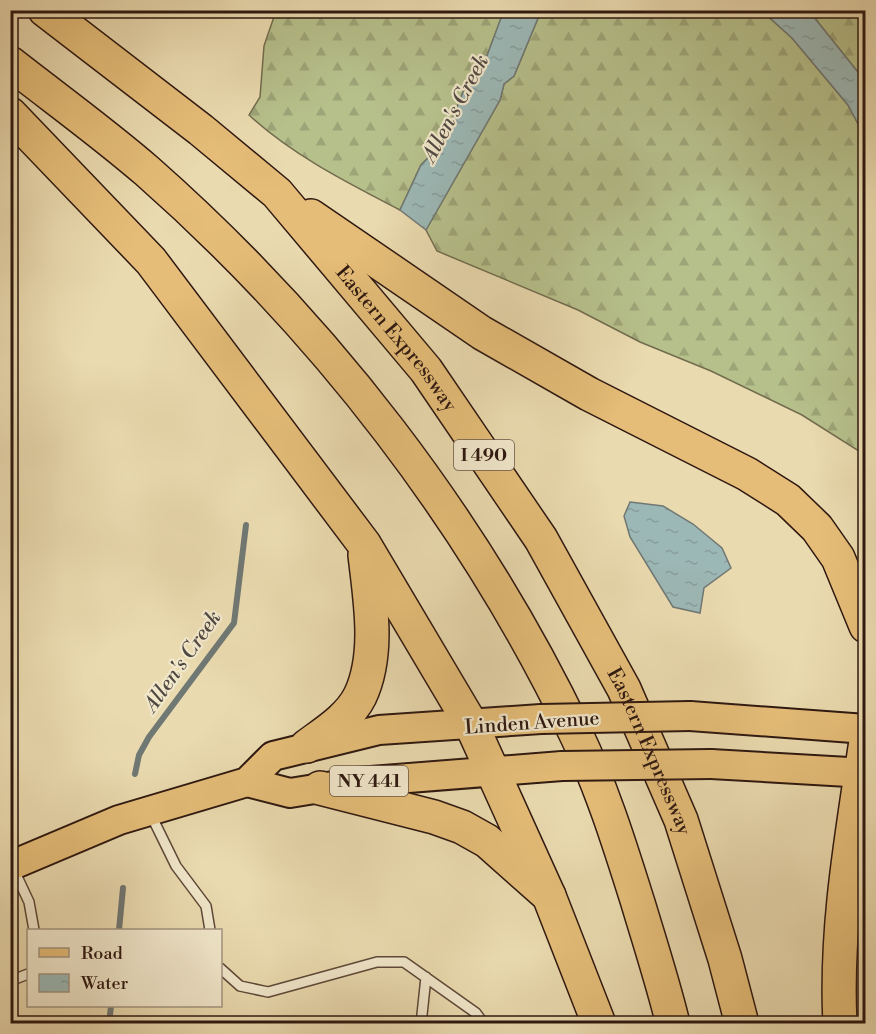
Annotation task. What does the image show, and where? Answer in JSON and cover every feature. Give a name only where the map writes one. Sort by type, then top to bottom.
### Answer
[{"type":"highway","name":"Eastern Expressway","points":[[45,10],[201,130],[277,193],[426,370],[547,549],[624,689],[681,820],[725,960],[741,1023]]},
{"type":"highway","name":"I 490","points":[[10,63],[145,170],[215,235],[333,359],[446,507],[535,653],[577,737],[614,827],[673,1023]]},
{"type":"highway","points":[[10,114],[151,261],[363,544],[472,726],[549,896],[599,1023]]},
{"type":"highway","points":[[277,193],[482,333],[589,394],[747,474],[788,500],[817,528],[838,558],[866,584]]},
{"type":"highway","points":[[307,746],[339,723],[360,696],[370,661],[370,604],[363,544]]},
{"type":"highway","points":[[838,558],[866,626]]},
{"type":"highway","points":[[840,1023],[840,964],[845,889],[864,762]]},
{"type":"highway","points":[[320,788],[391,804],[462,827],[487,842],[549,896]]},
{"type":"main road","name":"Linden Avenue","points":[[11,866],[87,832],[247,782],[273,756],[379,730],[541,720],[690,716],[866,729]]},
{"type":"main road","name":"NY 441","points":[[247,782],[290,793],[358,782],[562,766],[864,762]]},
{"type":"lane","points":[[149,811],[176,866],[206,906],[210,929]]},
{"type":"lane","points":[[11,866],[29,902],[34,929]]},
{"type":"lane","points":[[222,970],[240,986],[268,992],[376,962],[404,962],[476,1013],[484,1023]]},
{"type":"lane","points":[[10,981],[27,974]]},
{"type":"lane","points":[[421,1023],[426,977]]},
{"type":"green space","points":[[276,11],[504,11],[482,69],[463,92],[452,120],[434,152],[421,165],[400,210],[302,156],[249,115],[260,97],[264,46]]},
{"type":"green space","points":[[541,11],[762,11],[792,38],[848,105],[865,137],[865,455],[802,415],[711,371],[640,342],[578,310],[437,251],[426,230],[500,100],[504,84],[514,76]]},
{"type":"green space","points":[[809,11],[865,11],[865,81]]},
{"type":"water","points":[[504,10],[541,11],[514,76],[504,84],[500,100],[426,230],[400,210],[421,165],[434,152],[452,120],[463,92],[482,69]]},
{"type":"water","points":[[762,11],[809,11],[865,81],[865,137],[848,105],[792,38]]},
{"type":"water","points":[[630,502],[663,506],[693,524],[722,548],[731,568],[704,588],[700,613],[673,607],[630,537],[624,516]]},
{"type":"waterway","name":"Allen's Creek","points":[[135,774],[139,755],[149,737],[234,623],[246,525]]},
{"type":"waterway","name":"Allen's Creek","points":[[119,929],[123,888]]},
{"type":"waterway","name":"Allen's Creek","points":[[109,1024],[111,1007]]}]
